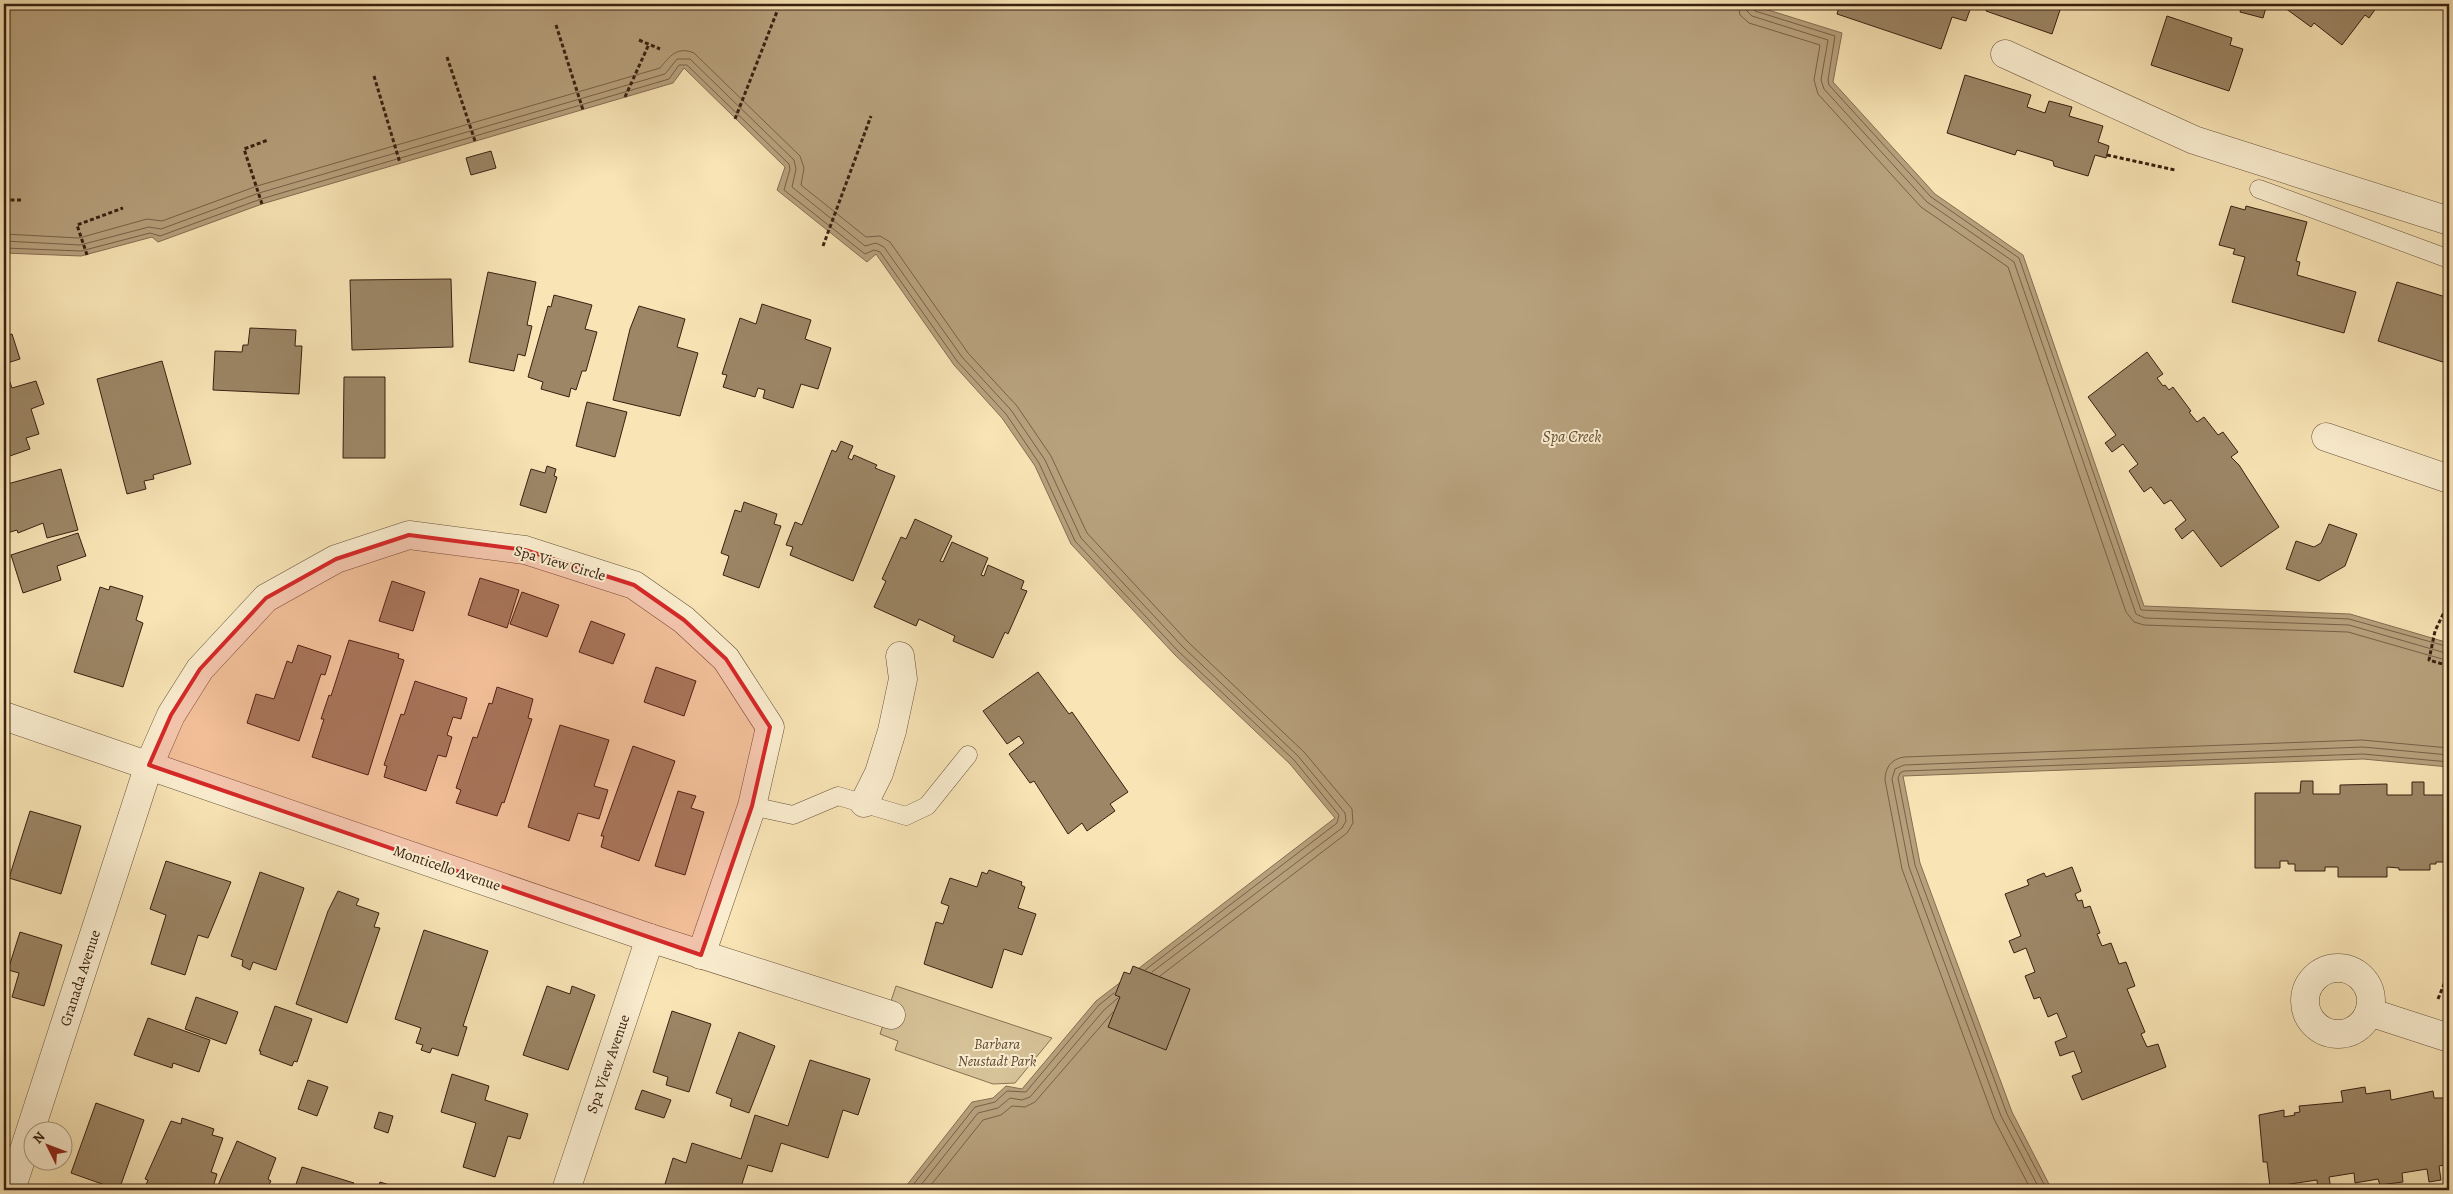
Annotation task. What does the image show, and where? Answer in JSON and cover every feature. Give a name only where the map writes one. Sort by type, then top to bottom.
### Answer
[{"type":"street","points":[[2005,54],[2194,140],[2449,221]]},
{"type":"street","points":[[2326,437],[2449,479]]},
{"type":"street","name":"Spa View Circle","points":[[149,765],[171,715],[200,669],[266,598],[336,559],[409,535],[525,550],[634,585],[684,620],[726,659],[770,727],[752,806],[701,955]]},
{"type":"street","points":[[864,803],[879,773],[892,731],[903,679],[900,656]]},
{"type":"street","name":"Monticello Avenue","points":[[4,716],[650,938],[891,1015]]},
{"type":"street","name":"Granada Avenue","points":[[11,1190],[149,765]]},
{"type":"street","name":"Spa View Avenue","points":[[566,1190],[650,938]]},
{"type":"street","points":[[2369,1012],[2449,1038]]},
{"type":"lane","points":[[2259,189],[2449,259]]},
{"type":"lane","points":[[752,806],[793,815],[838,796],[906,816],[927,806],[968,755]]},
{"type":"path","points":[[735,119],[778,9]]},
{"type":"path","points":[[556,25],[583,110]]},
{"type":"path","points":[[639,40],[660,49]]},
{"type":"path","points":[[625,97],[649,44]]},
{"type":"path","points":[[447,57],[475,141]]},
{"type":"path","points":[[374,76],[400,163]]},
{"type":"path","points":[[823,246],[871,116]]},
{"type":"path","points":[[262,204],[244,149],[268,140]]},
{"type":"path","points":[[4,200],[22,200]]},
{"type":"path","points":[[87,255],[77,224],[123,208]]},
{"type":"path","points":[[2449,602],[2435,631],[2429,660],[2449,666]]},
{"type":"path","points":[[2436,1002],[2449,972]]},
{"type":"highlighted area","points":[[409,535],[525,550],[634,585],[684,620],[726,659],[770,727],[752,806],[701,955],[149,765],[171,715],[200,669],[266,598],[336,559]]},
{"type":"green space","name":"Barbara Neustadt Park","points":[[896,986],[1052,1038],[1015,1083],[993,1084],[895,1050],[898,1041],[880,1034]]},
{"type":"water","name":"Spa Creek","points":[[4,4],[1749,4],[1842,33],[1833,82],[1935,194],[2023,255],[2144,606],[2350,614],[2449,643],[2449,767],[2363,759],[1903,776],[1920,863],[2012,1112],[2052,1190],[903,1190],[972,1102],[993,1098],[1006,1086],[1022,1089],[1096,1001],[1335,818],[1290,764],[1175,655],[1071,544],[1035,466],[1002,418],[954,365],[876,254],[867,262],[777,190],[785,167],[684,68],[673,83],[262,204],[158,242],[152,237],[81,256],[4,253]]},
{"type":"building","points":[[1840,4],[1970,4],[1971,7],[1966,21],[1952,17],[1941,49],[1837,14]]},
{"type":"building","points":[[1988,4],[2062,4],[2052,34],[1986,11]]},
{"type":"building","points":[[2242,4],[2267,4],[2263,18],[2240,12]]},
{"type":"building","points":[[2289,4],[2379,4],[2369,18],[2365,15],[2342,45],[2314,23],[2311,27],[2285,8]]},
{"type":"building","points":[[2167,16],[2232,38],[2230,45],[2243,49],[2229,91],[2151,65]]},
{"type":"building","points":[[1965,75],[2031,95],[2027,107],[2045,113],[2049,101],[2072,107],[2069,116],[2103,126],[2098,142],[2109,146],[2106,158],[2095,155],[2088,176],[2054,166],[2053,161],[2017,150],[2015,155],[1947,133]]},
{"type":"building","points":[[491,151],[496,168],[471,175],[466,158]]},
{"type":"building","points":[[2231,206],[2245,210],[2246,206],[2307,222],[2296,261],[2300,262],[2297,275],[2356,292],[2344,333],[2232,302],[2245,257],[2233,254],[2235,249],[2219,245]]},
{"type":"building","points":[[488,272],[536,282],[527,325],[532,326],[525,356],[518,354],[514,371],[469,362]]},
{"type":"building","points":[[451,279],[453,347],[352,350],[350,280]]},
{"type":"building","points":[[2397,282],[2449,298],[2449,364],[2378,341]]},
{"type":"building","points":[[554,295],[592,305],[585,329],[597,332],[586,371],[582,371],[576,390],[571,388],[569,397],[541,389],[543,382],[528,377],[548,306],[551,307]]},
{"type":"building","points":[[762,304],[811,320],[805,339],[831,348],[818,389],[801,384],[793,408],[763,398],[765,390],[758,388],[755,397],[723,387],[727,375],[722,374],[740,318],[756,324]]},
{"type":"building","points":[[639,306],[685,319],[677,347],[698,353],[680,416],[613,400],[630,329]]},
{"type":"building","points":[[250,328],[296,330],[295,346],[302,346],[299,394],[213,390],[215,351],[242,352],[243,345],[248,345]]},
{"type":"building","points":[[12,334],[20,359],[4,364],[4,336]]},
{"type":"building","points":[[2147,352],[2163,374],[2157,378],[2169,390],[2173,387],[2197,422],[2204,417],[2218,435],[2223,432],[2238,452],[2231,457],[2239,465],[2279,527],[2221,567],[2193,530],[2182,539],[2175,529],[2186,520],[2171,500],[2164,504],[2151,487],[2144,492],[2129,471],[2138,464],[2123,444],[2112,452],[2105,443],[2116,435],[2088,397]]},
{"type":"building","points":[[162,361],[191,464],[153,475],[154,479],[144,481],[146,489],[127,494],[97,379]]},
{"type":"building","points":[[4,365],[12,388],[36,381],[44,404],[31,409],[39,434],[26,438],[30,449],[4,458]]},
{"type":"building","points":[[344,377],[385,377],[385,458],[343,458]]},
{"type":"building","points":[[587,402],[627,412],[615,457],[576,446]]},
{"type":"building","points":[[841,441],[853,446],[848,458],[852,460],[854,455],[877,465],[875,468],[895,476],[853,581],[790,555],[793,547],[786,545],[795,522],[802,525],[832,450],[836,452]]},
{"type":"building","points":[[547,466],[556,469],[554,476],[557,477],[546,513],[520,505],[531,469],[545,473]]},
{"type":"building","points":[[61,469],[78,530],[47,538],[43,523],[18,533],[17,530],[4,534],[4,485]]},
{"type":"building","points":[[744,502],[777,514],[774,524],[781,526],[759,588],[723,575],[729,556],[721,553],[735,510],[741,512]]},
{"type":"building","points":[[915,519],[952,536],[940,561],[943,562],[952,542],[988,558],[981,575],[984,576],[988,565],[1024,581],[1021,589],[1027,591],[1008,634],[1005,632],[993,658],[953,641],[955,636],[919,619],[916,626],[874,607],[886,581],[882,579],[901,537],[906,539]]},
{"type":"building","points":[[2329,524],[2357,534],[2345,566],[2319,581],[2286,569],[2296,541],[2314,547],[2321,543]]},
{"type":"building","points":[[78,533],[86,556],[57,566],[61,580],[23,593],[11,555]]},
{"type":"building","points":[[480,578],[519,590],[507,628],[468,615]]},
{"type":"building","points":[[392,581],[425,592],[413,631],[379,621]]},
{"type":"building","points":[[110,586],[143,596],[136,620],[143,623],[123,687],[74,672],[100,587],[109,590]]},
{"type":"building","points":[[522,592],[559,605],[547,637],[510,624]]},
{"type":"building","points":[[591,621],[625,634],[613,664],[579,652]]},
{"type":"building","points":[[349,640],[399,654],[398,658],[404,660],[368,775],[312,757],[324,719],[321,719],[329,695],[331,696]]},
{"type":"building","points":[[298,645],[331,656],[325,675],[321,674],[299,741],[247,723],[256,694],[274,699],[287,661],[292,663]]},
{"type":"building","points":[[656,667],[696,681],[684,716],[644,702]]},
{"type":"building","points":[[1038,672],[1069,714],[1072,712],[1128,792],[1110,804],[1115,811],[1087,831],[1082,823],[1068,834],[1034,781],[1030,783],[1009,754],[1024,743],[1019,736],[1007,744],[983,711]]},
{"type":"building","points":[[415,681],[467,698],[461,719],[453,717],[447,735],[452,737],[446,757],[438,755],[426,791],[384,777],[387,766],[384,765],[401,714],[404,715]]},
{"type":"building","points":[[497,687],[533,699],[528,718],[532,719],[504,803],[502,802],[497,816],[456,803],[461,790],[456,788],[473,737],[477,738],[489,703],[492,704]]},
{"type":"building","points":[[560,725],[609,740],[594,786],[608,790],[599,819],[578,813],[569,841],[528,827]]},
{"type":"building","points":[[633,746],[675,761],[639,861],[601,847],[604,836],[601,836]]},
{"type":"building","points":[[2301,781],[2313,781],[2313,794],[2340,794],[2340,785],[2387,784],[2387,795],[2412,795],[2412,782],[2424,782],[2424,795],[2449,795],[2449,868],[2444,868],[2444,862],[2436,862],[2436,864],[2430,864],[2430,870],[2399,870],[2399,868],[2387,867],[2387,877],[2338,877],[2338,867],[2325,867],[2325,871],[2295,871],[2295,864],[2288,864],[2288,861],[2280,861],[2280,868],[2255,868],[2255,793],[2300,793]]},
{"type":"building","points":[[678,791],[696,796],[691,808],[704,812],[685,875],[655,866]]},
{"type":"building","points":[[30,811],[81,826],[61,894],[9,878]]},
{"type":"building","points":[[166,861],[231,882],[208,938],[198,935],[185,975],[151,964],[166,915],[150,909]]},
{"type":"building","points":[[2072,867],[2081,891],[2075,894],[2078,901],[2082,900],[2084,908],[2090,906],[2100,933],[2097,934],[2102,946],[2111,943],[2119,964],[2126,962],[2135,986],[2127,989],[2145,1032],[2141,1034],[2147,1047],[2158,1044],[2166,1067],[2082,1100],[2072,1076],[2082,1072],[2074,1051],[2060,1056],[2055,1042],[2067,1037],[2057,1013],[2048,1017],[2040,997],[2034,999],[2025,976],[2035,972],[2026,948],[2014,953],[2009,941],[2021,936],[2005,894],[2029,885],[2027,880],[2044,873],[2046,877]]},
{"type":"building","points":[[989,870],[1022,882],[1021,885],[1025,887],[1018,908],[1036,914],[1022,955],[1004,949],[992,988],[924,964],[936,922],[943,924],[949,906],[941,903],[950,878],[977,887],[982,872],[987,874]]},
{"type":"building","points":[[260,872],[304,888],[276,970],[253,962],[250,970],[242,966],[243,960],[231,956]]},
{"type":"building","points":[[338,891],[359,899],[356,905],[379,913],[374,927],[380,928],[347,1023],[296,1004],[328,911]]},
{"type":"building","points":[[424,930],[488,951],[463,1026],[467,1027],[458,1056],[432,1048],[430,1053],[421,1050],[423,1045],[416,1043],[421,1028],[395,1019]]},
{"type":"building","points":[[20,932],[62,945],[44,1006],[12,997],[19,973],[8,970]]},
{"type":"building","points":[[1133,966],[1190,989],[1166,1050],[1108,1027],[1120,997],[1115,995],[1124,972],[1130,974]]},
{"type":"building","points":[[547,986],[570,994],[572,986],[595,995],[568,1070],[523,1055]]},
{"type":"building","points":[[196,997],[238,1012],[226,1044],[185,1029]]},
{"type":"building","points":[[275,1006],[312,1019],[297,1062],[294,1061],[292,1066],[260,1054],[261,1051],[259,1051]]},
{"type":"building","points":[[672,1011],[711,1024],[689,1092],[666,1085],[668,1077],[653,1072]]},
{"type":"building","points":[[148,1018],[210,1040],[199,1072],[173,1063],[172,1068],[134,1055]]},
{"type":"building","points":[[739,1032],[775,1046],[749,1113],[730,1106],[732,1099],[716,1093]]},
{"type":"building","points":[[810,1060],[870,1079],[858,1115],[843,1110],[828,1158],[781,1143],[772,1172],[748,1165],[740,1190],[685,1190],[665,1184],[673,1158],[686,1163],[692,1143],[741,1159],[755,1115],[788,1126]]},
{"type":"building","points":[[452,1074],[489,1086],[485,1100],[528,1114],[520,1139],[508,1136],[495,1177],[463,1167],[476,1123],[441,1112]]},
{"type":"building","points":[[308,1080],[328,1087],[317,1116],[298,1109]]},
{"type":"building","points":[[2365,1087],[2366,1094],[2390,1090],[2391,1100],[2433,1091],[2434,1098],[2449,1098],[2449,1164],[2439,1166],[2441,1180],[2429,1182],[2427,1169],[2402,1173],[2403,1182],[2380,1185],[2378,1179],[2355,1183],[2354,1173],[2329,1177],[2331,1190],[2318,1190],[2317,1180],[2270,1187],[2267,1162],[2263,1162],[2259,1115],[2284,1110],[2284,1117],[2295,1115],[2294,1113],[2300,1112],[2299,1106],[2343,1102],[2341,1091]]},
{"type":"building","points":[[642,1090],[671,1100],[664,1118],[635,1109]]},
{"type":"building","points":[[96,1103],[144,1120],[119,1190],[71,1173]]},
{"type":"building","points":[[379,1112],[393,1116],[388,1133],[374,1128]]},
{"type":"building","points":[[182,1118],[214,1129],[212,1135],[223,1138],[211,1172],[217,1174],[212,1190],[144,1190],[148,1180],[145,1179],[171,1121],[181,1124]]},
{"type":"building","points":[[237,1141],[276,1158],[268,1179],[271,1181],[266,1190],[216,1190]]},
{"type":"building","points":[[302,1167],[354,1183],[351,1190],[294,1190]]},
{"type":"building","points":[[380,1182],[405,1190],[377,1190]]}]
